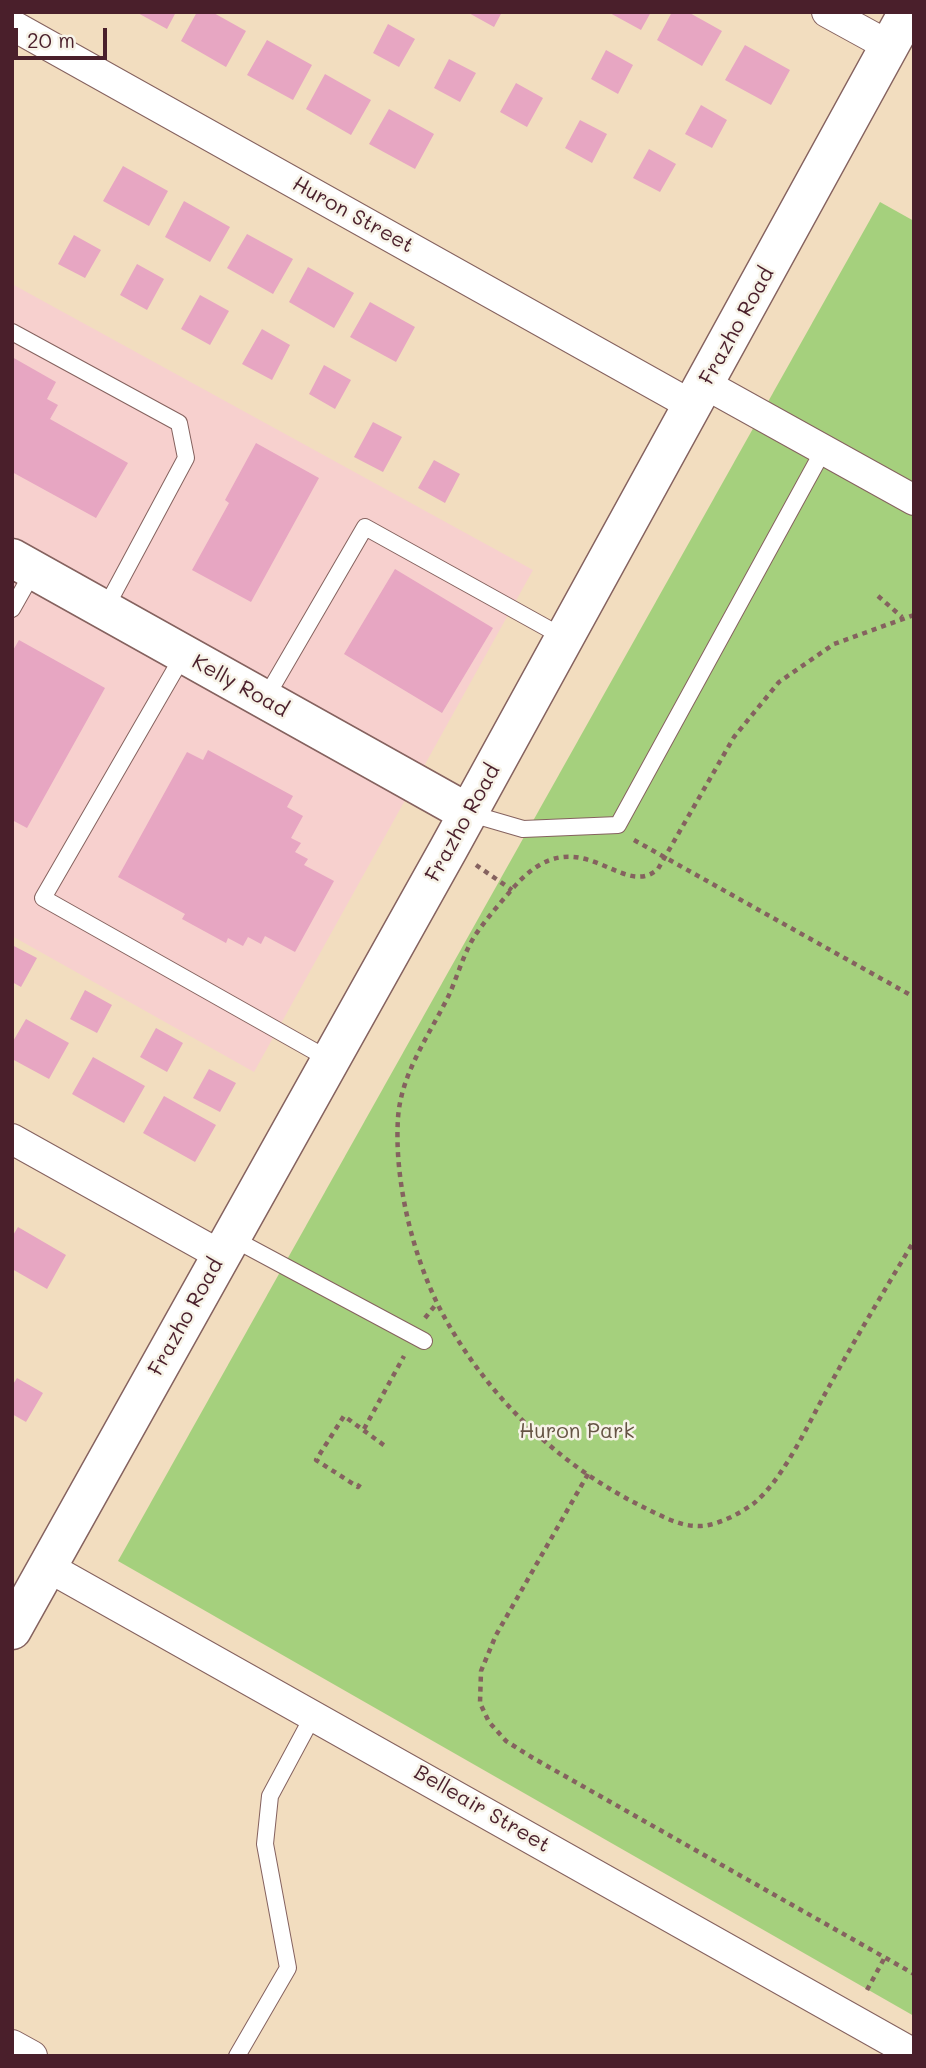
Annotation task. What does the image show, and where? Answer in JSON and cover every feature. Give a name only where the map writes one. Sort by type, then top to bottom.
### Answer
[{"type":"street","points":[[827,12],[889,46]]},
{"type":"street","name":"Frazho Road","points":[[17,1612],[48,1567],[468,813],[908,12]]},
{"type":"street","name":"Huron Street","points":[[12,25],[699,395],[824,449],[914,500]]},
{"type":"street","name":"Kelly Road","points":[[23,564],[468,813]]},
{"type":"street","points":[[12,1139],[225,1246]]},
{"type":"street","name":"Belleair Street","points":[[48,1567],[314,1714],[914,2054]]},
{"type":"street","points":[[12,2045],[32,2056]]},
{"type":"lane","points":[[12,332],[179,423],[186,458],[105,609]]},
{"type":"lane","points":[[468,813],[523,829],[618,825],[824,449]]},
{"type":"lane","points":[[265,699],[365,527],[565,638]]},
{"type":"lane","points":[[12,608],[23,564]]},
{"type":"lane","points":[[184,654],[43,898],[330,1059]]},
{"type":"lane","points":[[225,1246],[420,1338]]},
{"type":"lane","points":[[237,2056],[288,1968],[265,1844],[266,1832],[270,1796],[314,1714]]},
{"type":"path","points":[[878,596],[902,617]]},
{"type":"path","points":[[914,615],[902,617],[834,644],[779,682],[734,737],[664,858],[651,875],[638,878],[592,862],[559,856],[536,864],[475,936],[410,1072],[400,1105],[399,1149],[405,1196],[418,1252],[438,1303],[459,1343],[506,1404],[536,1433],[588,1474],[668,1519],[698,1527],[728,1518],[753,1503],[791,1454],[914,1241]]},
{"type":"path","points":[[628,836],[914,997]]},
{"type":"path","points":[[476,865],[512,890]]},
{"type":"path","points":[[364,1429],[420,1338],[428,1312],[438,1303]]},
{"type":"path","points":[[360,1484],[358,1487],[316,1460],[344,1416],[385,1446]]},
{"type":"path","points":[[588,1474],[496,1635],[481,1671],[480,1703],[489,1722],[506,1741],[533,1758],[914,1974]]},
{"type":"path","points":[[867,1990],[885,1957]]},
{"type":"shaded area","points":[[12,284],[533,570],[254,1072],[12,936]]},
{"type":"green space","name":"Huron Park","points":[[880,202],[914,221],[914,2016],[118,1561]]},
{"type":"building","points":[[136,12],[176,12],[167,29]]},
{"type":"building","points":[[197,12],[212,12],[246,31],[226,67],[181,41]]},
{"type":"building","points":[[467,12],[502,12],[494,27]]},
{"type":"building","points":[[608,12],[651,12],[641,30]]},
{"type":"building","points":[[672,12],[688,12],[722,31],[702,66],[657,40]]},
{"type":"building","points":[[388,24],[415,39],[399,67],[373,53]]},
{"type":"building","points":[[267,40],[312,65],[293,100],[247,75]]},
{"type":"building","points":[[745,45],[790,70],[771,105],[725,80]]},
{"type":"building","points":[[606,50],[633,65],[618,94],[591,79]]},
{"type":"building","points":[[449,59],[476,73],[460,102],[434,88]]},
{"type":"building","points":[[325,74],[371,100],[351,135],[306,109]]},
{"type":"building","points":[[516,83],[543,98],[527,127],[500,112]]},
{"type":"building","points":[[701,105],[727,120],[712,148],[685,134]]},
{"type":"building","points":[[389,109],[434,134],[415,169],[369,144]]},
{"type":"building","points":[[580,120],[607,134],[592,163],[565,148]]},
{"type":"building","points":[[649,149],[676,164],[660,192],[633,178]]},
{"type":"building","points":[[123,166],[168,191],[149,226],[103,201]]},
{"type":"building","points":[[184,201],[230,227],[210,262],[165,237]]},
{"type":"building","points":[[247,234],[293,259],[273,294],[227,268]]},
{"type":"building","points":[[74,235],[101,250],[85,278],[58,264]]},
{"type":"building","points":[[137,264],[164,279],[147,310],[120,295]]},
{"type":"building","points":[[308,267],[354,293],[334,328],[289,302]]},
{"type":"building","points":[[200,295],[229,311],[210,345],[181,329]]},
{"type":"building","points":[[370,302],[415,327],[396,362],[350,337]]},
{"type":"building","points":[[262,329],[290,345],[272,380],[242,364]]},
{"type":"building","points":[[12,357],[56,382],[47,399],[58,405],[50,419],[128,463],[96,518],[12,472]]},
{"type":"building","points":[[324,365],[351,380],[335,409],[309,394]]},
{"type":"building","points":[[373,422],[402,437],[383,472],[354,457]]},
{"type":"building","points":[[256,443],[319,478],[251,602],[192,570],[229,503],[225,500]]},
{"type":"building","points":[[434,460],[460,474],[445,503],[418,488]]},
{"type":"building","points":[[395,569],[493,628],[442,713],[344,654]]},
{"type":"building","points":[[19,640],[105,688],[27,828],[12,820],[12,652]]},
{"type":"building","points":[[208,750],[293,796],[287,807],[303,816],[291,838],[301,843],[295,852],[308,859],[304,865],[334,881],[295,952],[265,936],[261,944],[248,937],[243,946],[228,938],[226,943],[182,919],[185,914],[118,877],[187,752],[203,760]]},
{"type":"building","points":[[12,945],[37,958],[21,987],[12,982]]},
{"type":"building","points":[[85,990],[112,1005],[97,1033],[70,1019]]},
{"type":"building","points":[[26,1019],[69,1043],[49,1079],[12,1059],[12,1043]]},
{"type":"building","points":[[156,1028],[183,1043],[167,1072],[140,1057]]},
{"type":"building","points":[[93,1057],[145,1086],[124,1123],[72,1094]]},
{"type":"building","points":[[209,1069],[236,1083],[220,1112],[193,1098]]},
{"type":"building","points":[[164,1096],[216,1125],[195,1162],[143,1133]]},
{"type":"building","points":[[18,1227],[66,1255],[47,1289],[12,1269],[12,1237]]},
{"type":"building","points":[[17,1378],[43,1393],[26,1422],[12,1414],[12,1386]]}]
